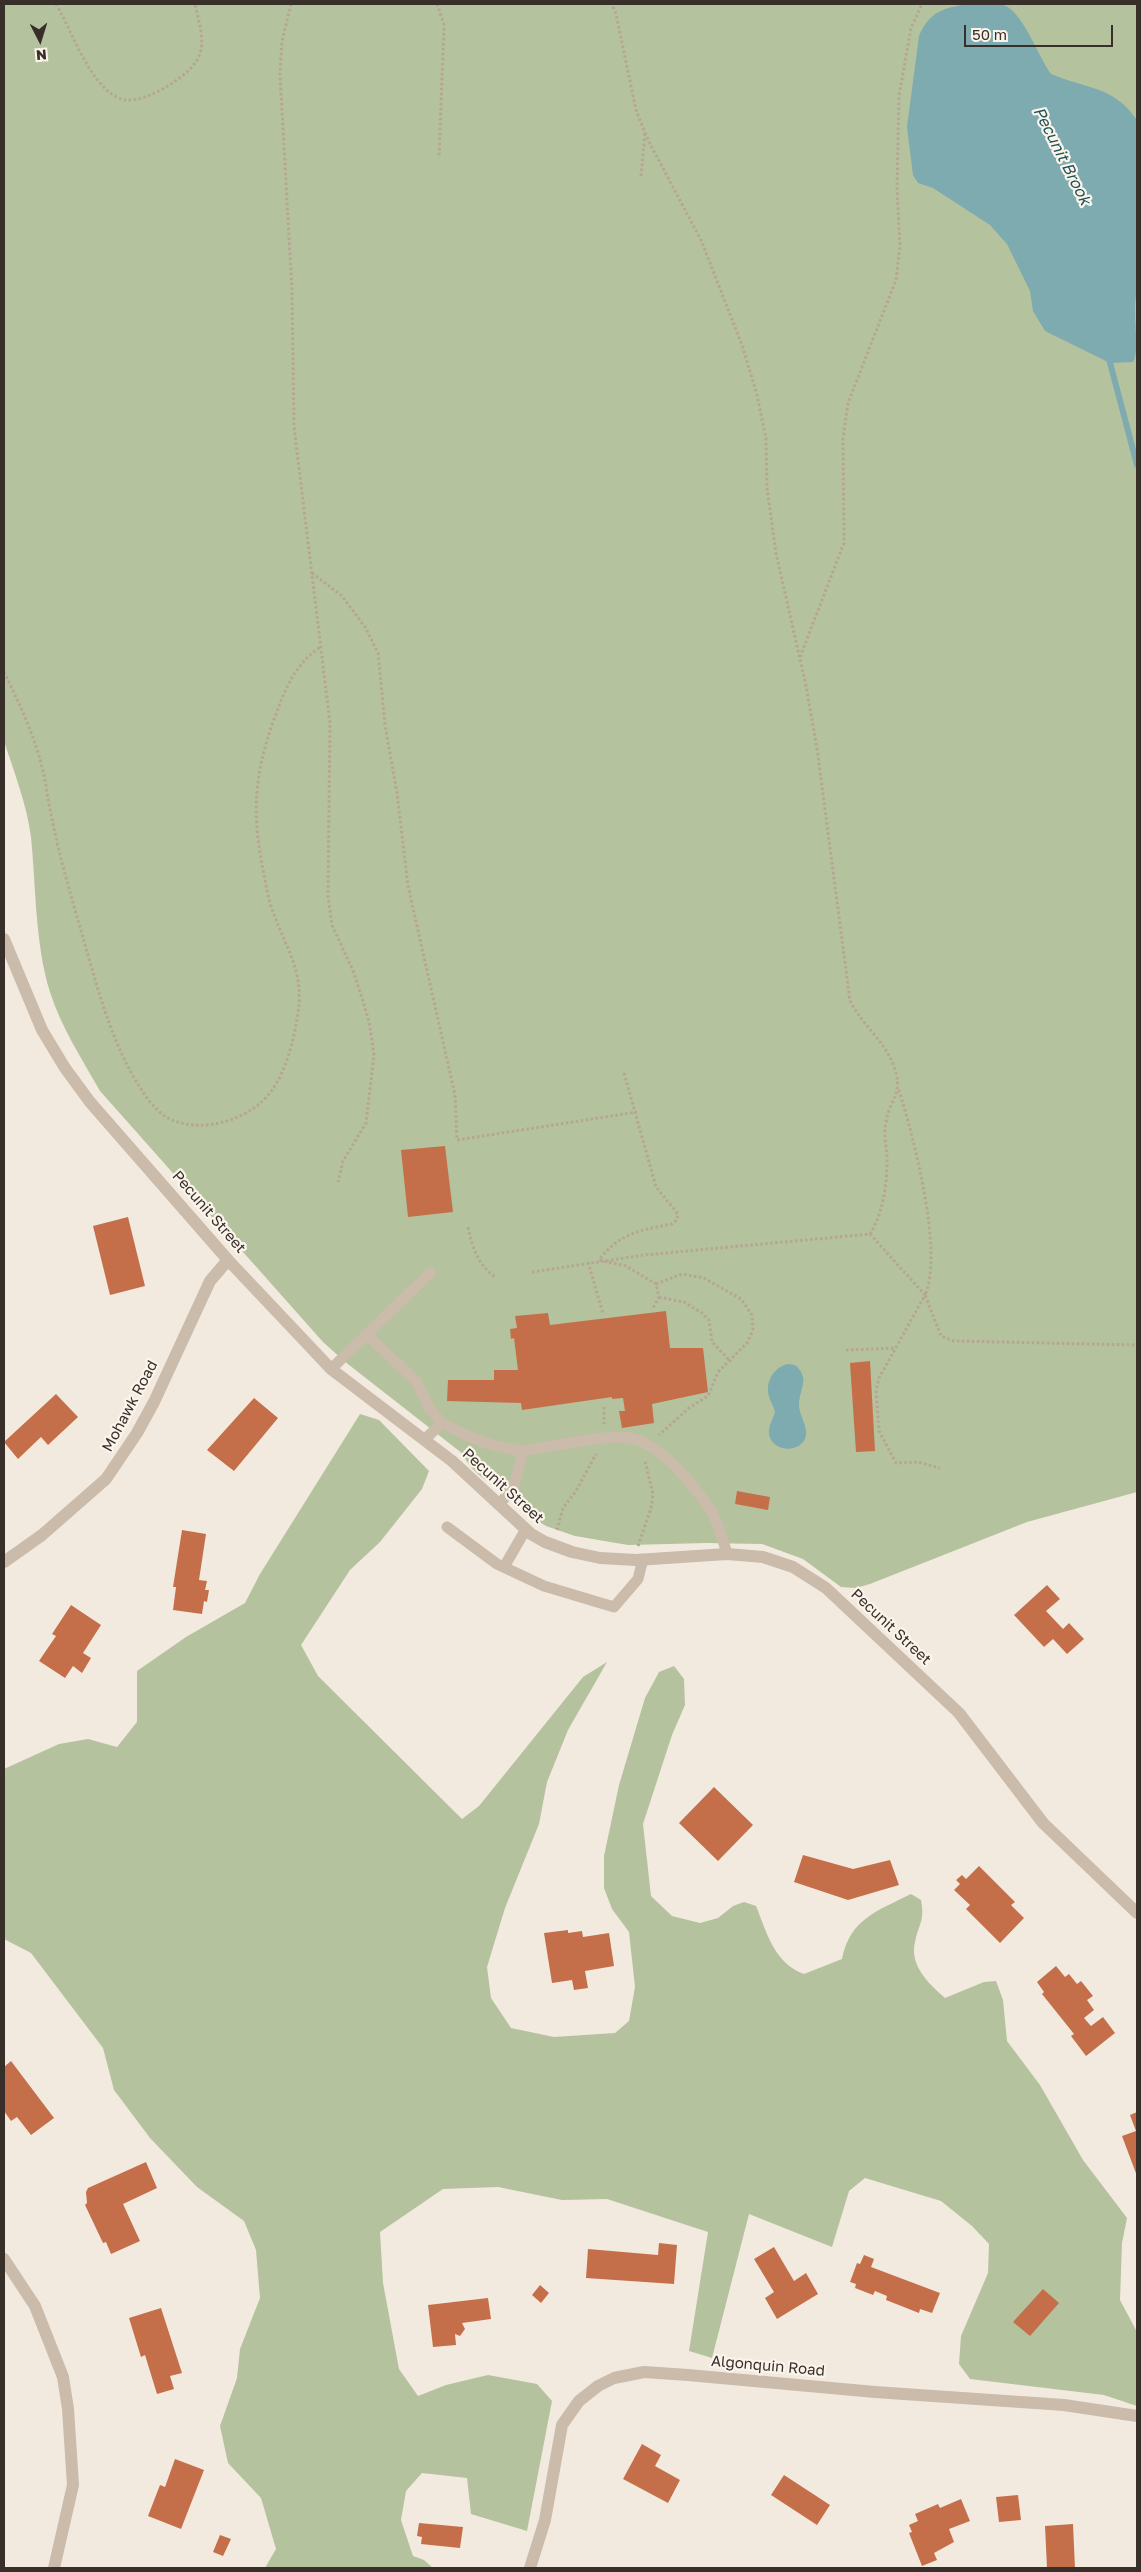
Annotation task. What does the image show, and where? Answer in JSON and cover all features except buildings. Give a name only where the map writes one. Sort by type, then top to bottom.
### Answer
[{"type":"street","name":"Pecunit Street","points":[[4,939],[42,1030],[65,1068],[90,1102],[228,1260],[331,1369],[425,1439],[526,1530],[544,1542],[587,1556],[640,1560],[727,1554],[750,1555],[776,1560],[806,1575],[826,1588],[959,1713],[1043,1823],[1137,1913]]},
{"type":"street","name":"Mohawk Road","points":[[4,1562],[42,1535],[106,1479],[137,1433],[154,1402],[210,1281],[228,1260]]},
{"type":"street","points":[[4,2259],[35,2306],[53,2348],[66,2393],[72,2449],[73,2485],[54,2568]]},
{"type":"street","name":"Algonquin Road","points":[[530,2568],[545,2520],[562,2425],[579,2401],[598,2386],[614,2378],[644,2372],[688,2375],[865,2391],[1064,2405],[1137,2416]]},
{"type":"lane","points":[[331,1369],[430,1273]]},
{"type":"lane","points":[[366,1334],[416,1381],[429,1408],[442,1422],[480,1442],[502,1449],[523,1451],[602,1439],[628,1438],[650,1446],[687,1481],[711,1512],[727,1554]]},
{"type":"lane","points":[[425,1439],[442,1422]]},
{"type":"lane","points":[[499,1505],[514,1486],[523,1451]]},
{"type":"lane","points":[[447,1527],[504,1567],[544,1586],[614,1607],[638,1579],[640,1560]]},
{"type":"lane","points":[[504,1567],[526,1530]]},
{"type":"path","points":[[56,4],[98,78],[109,92],[125,100],[145,97],[167,86],[196,64],[202,41],[195,4]]},
{"type":"path","points":[[291,4],[282,41],[281,90],[292,290],[294,427],[331,747],[328,896],[332,925],[354,973],[369,1021],[374,1055],[366,1123],[343,1161],[338,1182]]},
{"type":"path","points":[[437,4],[444,25],[439,158]]},
{"type":"path","points":[[612,4],[616,14],[636,110],[701,240],[742,345],[757,395],[766,439],[767,488],[776,553],[800,658],[817,748],[850,1001],[858,1016],[893,1063],[915,1152],[928,1226],[930,1280],[896,1348],[884,1364],[876,1390],[879,1431],[896,1463],[918,1462],[940,1468]]},
{"type":"path","points":[[800,658],[844,543],[843,438],[848,403],[896,280],[900,246],[897,189],[899,96],[911,28],[922,4]]},
{"type":"path","points":[[641,176],[645,131]]},
{"type":"path","points":[[312,573],[342,596],[365,627],[378,653],[385,725],[397,793],[408,886],[454,1095],[458,1140],[637,1112]]},
{"type":"path","points":[[4,672],[35,742],[43,768],[52,818],[93,973],[115,1038],[142,1091],[156,1108],[166,1116],[183,1123],[207,1124],[243,1115],[272,1092],[284,1066],[297,1019],[298,976],[291,950],[272,909],[266,884],[257,841],[256,788],[260,762],[287,685],[306,657],[320,647]]},
{"type":"path","points":[[599,1260],[610,1245],[627,1235],[672,1224],[677,1220],[678,1214],[656,1187],[644,1148],[637,1112],[624,1073]]},
{"type":"path","points":[[870,1234],[875,1226],[883,1199],[887,1160],[886,1121],[898,1088]]},
{"type":"path","points":[[468,1227],[474,1253],[483,1266],[495,1277]]},
{"type":"path","points":[[532,1272],[599,1260],[785,1240],[870,1234]]},
{"type":"path","points":[[870,1234],[924,1295],[938,1331],[944,1339],[1137,1345]]},
{"type":"path","points":[[599,1260],[626,1266],[656,1284],[659,1297],[652,1310]]},
{"type":"path","points":[[588,1262],[603,1314]]},
{"type":"path","points":[[640,1560],[639,1540],[651,1508],[653,1494],[644,1455],[650,1446],[684,1412],[708,1396],[718,1372],[748,1342],[752,1333],[752,1315],[741,1299],[730,1290],[689,1274],[670,1277],[656,1284]]},
{"type":"path","points":[[659,1297],[684,1302],[702,1313],[709,1320],[712,1342],[730,1361]]},
{"type":"path","points":[[846,1350],[896,1348]]},
{"type":"path","points":[[544,1542],[557,1533],[561,1512],[580,1486],[602,1439],[604,1407]]},
{"type":"green space","points":[[4,4],[1137,4],[1137,1492],[1027,1522],[856,1588],[841,1587],[803,1559],[762,1544],[628,1545],[575,1536],[546,1526],[536,1520],[497,1484],[487,1481],[482,1477],[472,1468],[463,1454],[344,1361],[323,1342],[100,1091],[66,1030],[50,992],[45,974],[41,955],[31,837],[27,813],[4,741]]},
{"type":"green space","points":[[360,1414],[379,1420],[429,1471],[422,1489],[380,1542],[350,1570],[301,1645],[318,1676],[462,1819],[479,1806],[583,1677],[607,1662],[568,1730],[547,1782],[539,1824],[505,1908],[487,1967],[491,1998],[511,2028],[554,2037],[615,2033],[629,2021],[635,1987],[629,1932],[612,1909],[604,1888],[604,1856],[619,1785],[645,1698],[659,1672],[674,1666],[684,1679],[685,1705],[672,1735],[643,1824],[651,1896],[672,1916],[700,1923],[718,1918],[733,1906],[744,1902],[756,1906],[768,1936],[779,1955],[785,1963],[804,1974],[842,1959],[851,1934],[858,1925],[876,1911],[911,1894],[921,1900],[922,1918],[914,1950],[915,1958],[922,1973],[945,1998],[984,1982],[996,1981],[1003,2000],[1007,2041],[1040,2085],[1083,2160],[1127,2218],[1122,2243],[1120,2300],[1137,2332],[1137,2406],[1104,2395],[970,2379],[959,2364],[961,2336],[988,2273],[989,2244],[972,2226],[941,2201],[865,2178],[849,2191],[832,2247],[749,2214],[712,2358],[689,2351],[708,2232],[607,2199],[562,2200],[498,2187],[443,2189],[380,2232],[383,2283],[399,2369],[418,2396],[446,2385],[488,2375],[537,2384],[552,2401],[527,2531],[471,2514],[467,2478],[422,2473],[406,2491],[401,2520],[413,2556],[424,2560],[433,2568],[265,2568],[276,2549],[261,2498],[228,2463],[220,2426],[237,2378],[240,2349],[260,2298],[256,2250],[244,2221],[197,2187],[150,2138],[114,2090],[103,2048],[31,1953],[4,1939],[4,1769],[59,1744],[88,1739],[117,1747],[137,1722],[137,1671],[186,1637],[245,1603],[260,1574]]},
{"type":"water","points":[[992,3],[1006,6],[1013,11],[1025,27],[1051,74],[1108,94],[1118,100],[1137,120],[1137,291],[1135,299],[1136,349],[1133,362],[1110,363],[1045,331],[1033,311],[1030,291],[1007,244],[990,225],[933,188],[918,183],[913,175],[907,127],[919,36],[927,21],[938,12],[968,4]]},
{"type":"water","points":[[788,1364],[795,1365],[802,1375],[803,1384],[799,1405],[806,1433],[803,1442],[799,1446],[788,1449],[774,1443],[769,1434],[769,1428],[775,1412],[768,1386],[774,1372]]},
{"type":"waterway","name":"Pecunit Brook","points":[[1108,355],[1137,465]]}]
